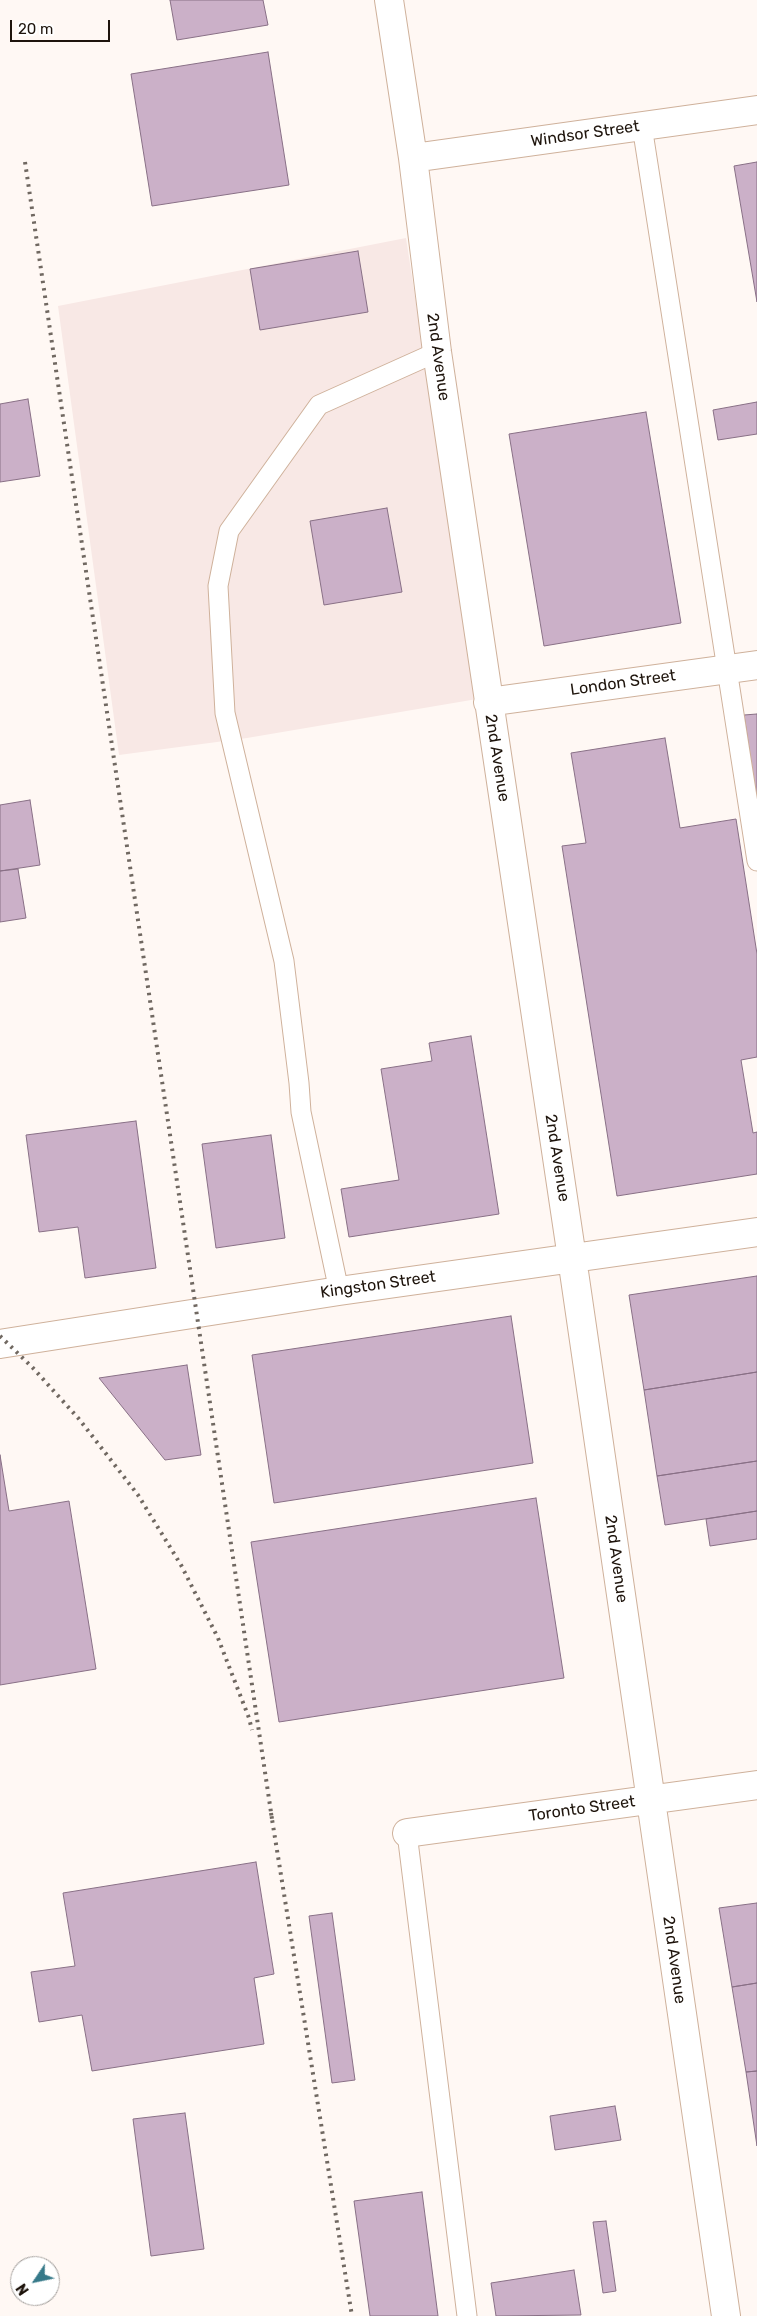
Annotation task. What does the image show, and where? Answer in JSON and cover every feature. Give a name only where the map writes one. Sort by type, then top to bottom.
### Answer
[{"type":"street","name":"2nd Avenue","points":[[389,0],[413,158],[437,352],[572,1258],[726,2316]]},
{"type":"street","name":"Windsor Street","points":[[413,158],[757,110]]},
{"type":"street","name":"London Street","points":[[488,702],[757,665]]},
{"type":"street","name":"Kingston Street","points":[[0,1344],[339,1291],[757,1232]]},
{"type":"street","name":"Toronto Street","points":[[407,1833],[757,1785]]},
{"type":"lane","points":[[642,126],[757,861]]},
{"type":"lane","points":[[339,1291],[301,1112],[284,961],[226,713],[218,586],[229,531],[319,405],[437,352]]},
{"type":"lane","points":[[407,1833],[466,2316]]},
{"type":"shaded area","points":[[406,238],[477,699],[247,738],[119,755],[58,306]]},
{"type":"building","points":[[170,0],[263,0],[268,25],[177,40]]},
{"type":"building","points":[[268,52],[289,185],[152,206],[131,74]]},
{"type":"building","points":[[757,162],[757,302],[734,166]]},
{"type":"building","points":[[358,251],[368,312],[260,330],[250,269]]},
{"type":"building","points":[[28,399],[40,476],[0,482],[0,404]]},
{"type":"building","points":[[757,402],[757,434],[718,440],[713,410]]},
{"type":"building","points":[[646,412],[681,623],[544,646],[509,434]]},
{"type":"building","points":[[387,508],[402,592],[324,605],[310,521]]},
{"type":"building","points":[[757,714],[757,803],[744,715]]},
{"type":"building","points":[[665,738],[680,828],[736,819],[757,954],[757,1057],[741,1060],[753,1133],[757,1132],[757,1174],[617,1196],[562,846],[586,843],[571,753]]},
{"type":"building","points":[[30,800],[40,865],[0,871],[0,805]]},
{"type":"building","points":[[18,869],[26,918],[0,922],[0,871]]},
{"type":"building","points":[[471,1036],[499,1214],[349,1237],[341,1189],[399,1180],[381,1069],[432,1061],[429,1043]]},
{"type":"building","points":[[136,1121],[156,1268],[85,1278],[78,1227],[39,1232],[26,1135]]},
{"type":"building","points":[[271,1135],[285,1238],[216,1248],[202,1144]]},
{"type":"building","points":[[757,1276],[757,1372],[644,1390],[629,1295]]},
{"type":"building","points":[[511,1316],[533,1463],[274,1503],[252,1355]]},
{"type":"building","points":[[187,1365],[201,1455],[165,1460],[99,1378]]},
{"type":"building","points":[[757,1372],[757,1461],[657,1476],[644,1390]]},
{"type":"building","points":[[0,1455],[9,1511],[69,1501],[96,1669],[0,1685]]},
{"type":"building","points":[[757,1461],[757,1511],[665,1525],[657,1476]]},
{"type":"building","points":[[536,1498],[564,1678],[279,1722],[251,1542]]},
{"type":"building","points":[[757,1511],[757,1539],[710,1546],[706,1519]]},
{"type":"building","points":[[256,1862],[274,1974],[254,1978],[264,2044],[92,2071],[82,2015],[39,2022],[31,1972],[75,1966],[63,1893]]},
{"type":"building","points":[[757,1903],[757,1983],[732,1987],[719,1908]]},
{"type":"building","points":[[332,1913],[355,2080],[332,2083],[309,1916]]},
{"type":"building","points":[[757,1983],[757,2071],[746,2072],[732,1987]]},
{"type":"building","points":[[757,2071],[757,2146],[746,2072]]},
{"type":"building","points":[[615,2106],[621,2140],[555,2150],[550,2116]]},
{"type":"building","points":[[185,2113],[204,2249],[151,2256],[133,2119]]},
{"type":"building","points":[[422,2192],[438,2316],[370,2316],[354,2201]]},
{"type":"building","points":[[606,2221],[616,2291],[603,2293],[593,2222]]},
{"type":"building","points":[[574,2270],[581,2315],[496,2316],[491,2283]]},
{"type":"railway","points":[[25,162],[272,1819]]},
{"type":"railway","points":[[0,1336],[33,1368],[79,1419],[138,1495],[181,1565],[218,1638],[252,1730]]},
{"type":"railway","points":[[271,1813],[352,2316]]}]
